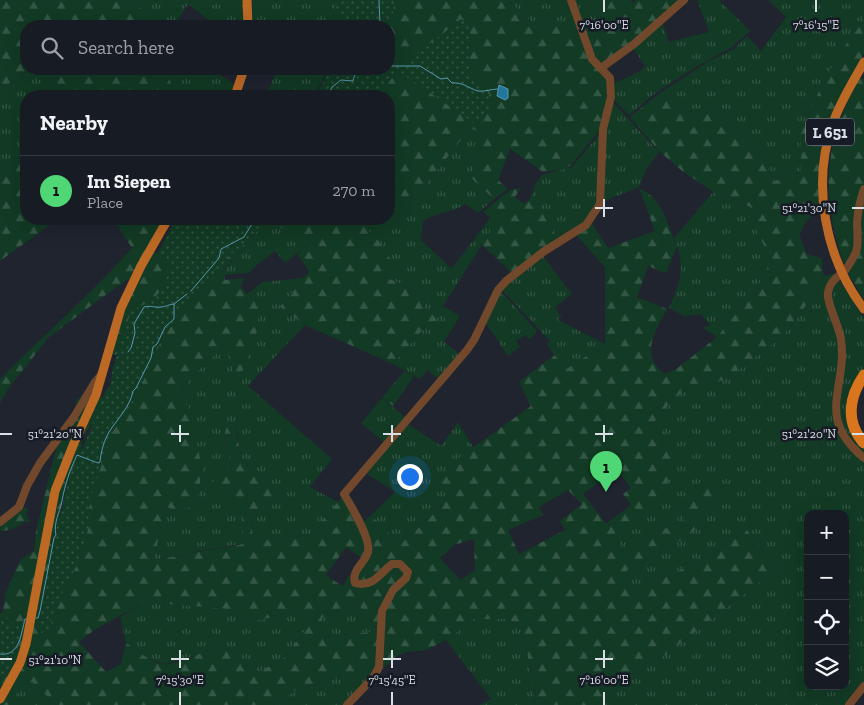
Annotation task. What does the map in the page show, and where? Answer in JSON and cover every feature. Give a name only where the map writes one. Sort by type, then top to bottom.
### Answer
[{"type":"highway","points":[[864,376],[854,392],[850,412],[854,427],[864,443]]},
{"type":"highway","points":[[864,389],[859,402],[858,414],[864,432]]},
{"type":"main road","points":[[247,0],[248,20]]},
{"type":"main road","name":"L 651","points":[[864,62],[835,118],[828,139],[822,179],[826,221],[832,246],[854,296],[864,309]]},
{"type":"main road","points":[[237,90],[242,75]]},
{"type":"main road","points":[[0,699],[16,670],[26,644],[55,491],[96,395],[117,323],[128,293],[165,225]]},
{"type":"street","points":[[347,705],[372,678],[379,667],[382,611],[393,590],[406,578],[408,572],[400,564],[392,564],[376,580],[367,584],[355,583],[354,574],[368,552],[368,542],[344,494],[467,350],[474,340],[498,290],[506,281],[543,252],[586,225],[598,209],[601,199],[603,129],[610,97],[610,78],[592,59],[571,0]]},
{"type":"street","points":[[601,68],[634,44],[684,0]]},
{"type":"street","points":[[864,189],[859,203],[857,249],[850,264],[831,283],[828,294],[837,322],[842,357],[837,388],[836,415],[844,436],[856,452],[864,458]]},
{"type":"street","points":[[0,522],[20,507],[27,486],[40,463],[74,417],[95,382],[102,374]]},
{"type":"street","points":[[849,705],[864,686]]},
{"type":"green space","points":[[0,0],[130,0],[152,16],[153,20],[20,20],[20,75],[22,75],[0,89]]},
{"type":"green space","points":[[130,0],[243,0],[245,20],[208,20],[188,4],[178,20],[153,20],[152,16]]},
{"type":"green space","points":[[250,0],[374,0],[376,20],[252,20]]},
{"type":"green space","points":[[346,0],[395,0],[392,20],[343,20],[343,17],[333,10],[337,3]]},
{"type":"green space","points":[[374,0],[508,0],[539,29],[548,22],[580,30],[592,60],[609,78],[609,96],[601,129],[570,166],[564,169],[543,172],[510,149],[498,180],[508,189],[494,199],[471,178],[486,135],[470,128],[399,220],[395,218],[395,90],[374,90],[385,75],[395,75],[395,20],[386,20]]},
{"type":"green space","points":[[508,0],[591,0],[608,20],[596,32],[568,28],[548,22],[539,29]]},
{"type":"green space","points":[[591,0],[630,0],[633,3],[636,0],[676,0],[679,3],[601,68],[594,59],[582,30],[596,32],[607,20]]},
{"type":"green space","points":[[697,0],[719,0],[750,31],[732,47],[658,91],[629,115],[611,97],[611,85],[640,71],[645,66],[632,46],[662,22],[669,42],[709,32]]},
{"type":"green space","points":[[768,0],[864,0],[864,20],[819,91],[801,134],[801,172],[775,181],[757,149],[746,141],[722,109],[690,116],[660,93],[709,61],[734,49],[747,36],[761,51],[786,17]]},
{"type":"green space","points":[[461,19],[466,23],[470,34],[470,67],[474,77],[487,90],[490,98],[488,110],[480,127],[401,73],[389,82],[386,90],[319,90],[326,75],[395,75],[395,65],[404,64]]},
{"type":"green space","points":[[864,20],[864,53],[833,112],[825,133],[819,160],[820,209],[807,220],[799,234],[807,254],[821,258],[824,276],[808,303],[781,338],[731,375],[711,386],[689,387],[672,400],[655,421],[682,454],[660,498],[619,542],[626,555],[659,519],[664,529],[684,520],[688,504],[702,496],[698,484],[704,478],[723,490],[701,514],[694,531],[666,551],[627,570],[626,590],[694,565],[747,530],[777,569],[661,658],[639,672],[617,682],[596,705],[536,705],[523,628],[508,619],[474,619],[446,640],[426,650],[398,655],[380,671],[378,664],[294,691],[276,705],[56,705],[33,682],[20,685],[14,705],[0,705],[0,674],[15,657],[0,658],[0,614],[3,611],[6,592],[20,560],[34,551],[36,531],[58,441],[75,417],[76,401],[85,392],[103,398],[98,416],[86,431],[82,440],[81,456],[68,480],[62,500],[53,557],[69,559],[119,354],[110,355],[124,310],[151,252],[168,255],[238,225],[264,225],[252,241],[222,271],[225,275],[225,280],[245,278],[240,286],[247,294],[254,289],[256,302],[259,306],[256,338],[241,375],[236,379],[225,346],[196,372],[177,396],[189,407],[202,468],[197,505],[176,511],[165,506],[154,560],[245,543],[241,514],[210,485],[231,465],[224,436],[227,426],[235,426],[242,460],[269,482],[278,498],[265,502],[251,515],[253,542],[316,534],[323,519],[344,495],[364,522],[371,515],[396,541],[403,542],[440,508],[447,496],[439,480],[457,459],[531,406],[519,382],[554,355],[568,368],[605,344],[605,267],[576,235],[591,222],[608,248],[655,231],[639,188],[659,205],[667,221],[677,247],[666,273],[648,266],[637,297],[667,309],[654,335],[651,349],[651,356],[654,362],[664,374],[675,370],[717,337],[773,264],[753,223],[757,211],[737,200],[713,192],[681,170],[660,152],[630,117],[660,93],[690,116],[722,109],[746,141],[757,149],[775,181],[801,172],[801,134],[819,91],[839,54]],"holes":[[[616,469],[631,488],[623,494],[631,505],[606,524],[583,494]],[[568,490],[582,504],[560,521],[565,530],[519,554],[508,530],[543,515],[539,507]],[[474,539],[475,570],[460,580],[440,558],[454,545]],[[346,547],[362,558],[342,586],[326,575]],[[356,601],[378,631],[313,638],[323,617]],[[144,602],[227,609],[260,620],[295,611],[320,611],[284,658],[259,672],[245,666],[223,643],[202,653],[169,664],[159,663],[126,643],[121,664],[106,672],[79,642],[93,631]]]},
{"type":"green space","points":[[23,75],[50,75],[60,90],[20,90],[20,157],[0,174],[0,89]]},
{"type":"green space","points":[[50,75],[169,75],[172,90],[60,90]]},
{"type":"green space","points":[[169,75],[220,75],[236,86],[234,90],[172,90]]},
{"type":"green space","points":[[275,75],[325,75],[317,90],[297,90],[294,85],[280,90],[269,89]]},
{"type":"green space","points":[[858,79],[864,79],[864,186],[855,248],[845,267],[831,215],[829,171],[838,127]]},
{"type":"green space","points":[[294,85],[297,90],[280,90]]},
{"type":"green space","points":[[611,100],[659,152],[647,168],[639,187],[602,202],[604,141]]},
{"type":"green space","points":[[470,128],[486,135],[471,178],[494,199],[478,213],[465,204],[423,221],[422,241],[451,268],[491,217],[497,221],[443,306],[460,316],[444,342],[461,355],[440,380],[427,370],[420,379],[393,364],[425,327],[425,295],[383,276],[361,225],[395,225],[395,218],[399,220]]},
{"type":"green space","points":[[602,131],[599,200],[588,220],[555,241],[553,235],[555,230],[530,199],[536,183],[542,175],[572,167]]},
{"type":"green space","points":[[20,157],[20,225],[50,225],[0,261],[0,174]]},
{"type":"green space","points":[[521,188],[515,197],[524,204],[530,199],[555,221],[555,241],[512,273],[482,245],[497,221],[483,212],[510,190]]},
{"type":"green space","points":[[713,192],[737,200],[757,211],[773,264],[717,337],[703,328],[710,325],[701,314],[684,316],[669,308],[677,290],[681,265],[674,238]]},
{"type":"green space","points":[[864,196],[864,300],[848,273]]},
{"type":"green space","points":[[117,225],[162,225],[133,278],[127,280],[100,299],[48,338],[8,389],[0,403],[0,379],[84,298],[132,248]]},
{"type":"green space","points":[[173,225],[261,225],[252,239],[232,253],[213,279],[186,302],[174,321],[167,328],[134,401],[113,431],[93,490],[89,509],[88,530],[80,550],[79,561],[50,620],[57,627],[38,634],[50,558],[57,534],[57,523],[71,472],[78,460],[106,390],[110,386],[113,367],[131,311],[146,304],[155,297],[167,276],[170,263],[168,258],[164,256],[156,257]]},
{"type":"green space","points":[[263,225],[275,225],[312,241],[285,263],[275,251],[249,273],[225,275],[222,272],[252,241]]},
{"type":"green space","points":[[273,225],[363,225],[378,240],[394,264],[383,276],[425,295],[424,309],[437,318],[437,325],[425,327],[393,364],[305,325],[280,307],[309,271],[297,254],[312,241]]},
{"type":"green space","points":[[543,256],[572,294],[555,307],[561,317],[558,320],[605,344],[568,368],[554,355],[547,344],[550,341],[504,292],[503,288],[523,270]]},
{"type":"green space","points":[[836,273],[829,282],[840,357],[833,413],[864,459],[864,685],[847,705],[596,705],[617,682],[639,672],[661,658],[777,569],[747,530],[694,565],[626,590],[627,570],[666,551],[694,531],[701,514],[723,490],[702,496],[688,504],[684,520],[664,529],[626,555],[619,542],[638,520],[655,421],[672,400],[690,386],[711,386],[731,375],[781,338],[808,303],[824,276]]},
{"type":"green space","points":[[304,278],[280,307],[305,325],[248,386],[332,459],[310,487],[338,502],[323,519],[316,534],[253,542],[251,515],[265,502],[278,498],[269,482],[242,460],[236,427],[224,437],[231,465],[211,485],[241,514],[245,543],[154,560],[165,506],[176,511],[197,505],[202,468],[177,397],[196,372],[225,345],[236,378],[256,302],[254,289],[262,282]]},
{"type":"green space","points":[[839,280],[864,318],[864,368],[848,399],[864,446],[864,456],[844,432],[837,411],[843,358],[830,290]]},
{"type":"green space","points":[[500,292],[536,330],[536,333],[529,340],[526,335],[516,341],[520,347],[508,356],[485,322]]},
{"type":"green space","points":[[404,371],[414,376],[393,406],[382,398]]},
{"type":"green space","points":[[382,398],[406,418],[385,443],[361,423]]},
{"type":"green space","points":[[458,422],[473,447],[440,508],[403,542],[396,541],[371,515],[395,492],[364,472],[408,424],[441,446]]},
{"type":"green space","points":[[21,507],[28,510],[26,514],[30,521],[28,523],[24,521],[13,529],[0,531],[0,523]]},
{"type":"green space","points":[[356,601],[378,631],[312,638],[323,617]]},
{"type":"green space","points":[[144,602],[227,609],[260,620],[295,611],[320,611],[284,658],[259,672],[245,666],[223,643],[197,655],[165,664],[148,658],[126,643],[120,617]]},
{"type":"green space","points":[[3,614],[13,624],[23,628],[16,655],[0,683],[0,618]]},
{"type":"green space","points":[[474,619],[508,619],[523,628],[536,705],[479,705],[491,699],[446,640]]},
{"type":"green space","points":[[378,664],[376,669],[344,705],[276,705],[294,691]]},
{"type":"green space","points":[[33,682],[56,705],[14,705],[20,685]]},
{"type":"water","points":[[499,85],[508,89],[508,98],[505,100],[497,96]]},
{"type":"waterway","points":[[379,0],[380,20]]},
{"type":"waterway","points":[[395,66],[420,66],[441,79],[447,78],[452,83],[462,84],[478,91],[498,89]]},
{"type":"waterway","points":[[331,90],[341,80],[353,81],[355,75]]},
{"type":"waterway","points":[[191,291],[219,258],[221,249],[244,237],[251,225]]},
{"type":"waterway","points":[[36,618],[38,618],[40,611],[56,535],[56,522],[66,483],[77,455],[98,463],[100,462],[107,435],[129,402],[151,358],[153,347],[157,344],[165,327],[174,319],[174,304],[187,294]]},
{"type":"waterway","points":[[128,352],[135,333],[134,324],[144,307],[163,307],[174,304]]},
{"type":"waterway","points":[[0,654],[7,654],[16,648],[21,637],[25,619],[27,619]]},
{"type":"place","name":"Im Siepen","points":[[606,492]]}]
